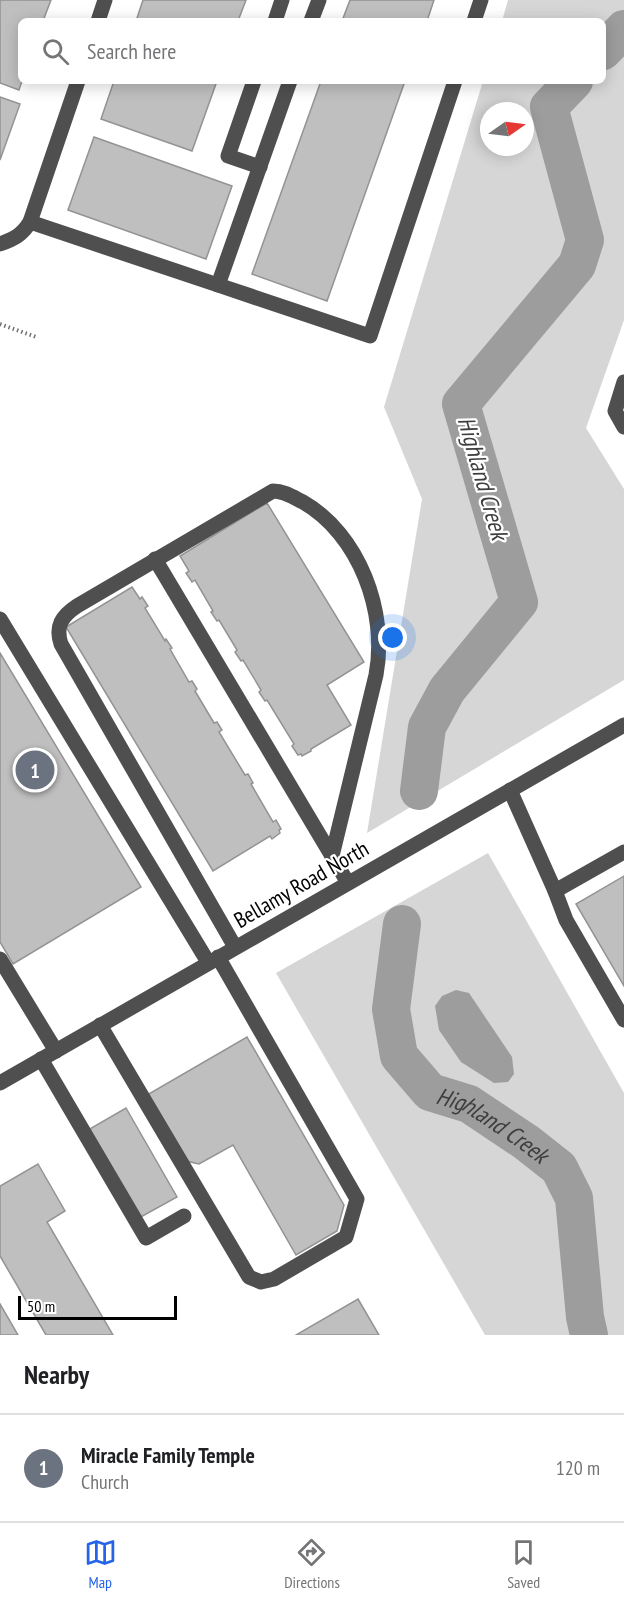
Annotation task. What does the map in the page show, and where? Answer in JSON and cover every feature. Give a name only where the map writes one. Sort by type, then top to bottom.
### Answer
[{"type":"street","points":[[99,18],[105,0]]},
{"type":"street","points":[[276,18],[282,0]]},
{"type":"street","points":[[312,18],[319,0]]},
{"type":"street","points":[[475,18],[482,0]]},
{"type":"street","points":[[0,244],[23,234],[30,222],[77,84]]},
{"type":"street","points":[[253,84],[228,156],[260,167]]},
{"type":"street","points":[[218,285],[289,84]]},
{"type":"street","points":[[30,222],[370,336],[453,84]]},
{"type":"street","points":[[624,382],[615,411],[624,427]]},
{"type":"street","points":[[235,947],[59,637],[59,622],[70,610],[273,491],[288,494],[318,511],[336,528],[351,549],[364,576],[374,608],[379,635],[380,651],[376,675],[332,856]]},
{"type":"street","points":[[155,560],[348,883]]},
{"type":"street","points":[[0,619],[213,959],[357,1199],[346,1237],[268,1281],[261,1282],[249,1277],[100,1025]]},
{"type":"street","name":"Bellamy Road North","points":[[0,1083],[624,725]]},
{"type":"street","points":[[510,790],[566,920],[624,1020]]},
{"type":"street","points":[[555,891],[624,852]]},
{"type":"street","points":[[0,959],[56,1051]]},
{"type":"street","points":[[41,1059],[146,1238],[184,1216]]},
{"type":"path","points":[[0,324],[36,337]]},
{"type":"shaded area","points":[[508,0],[624,0],[624,320],[586,428],[624,489],[624,680],[367,833],[422,499],[384,407],[482,84],[606,84],[606,18],[503,18]]},
{"type":"shaded area","points":[[488,853],[624,1093],[624,1335],[485,1335],[276,973]]},
{"type":"shaded area","points":[[456,990],[469,993],[512,1057],[514,1074],[508,1082],[494,1083],[461,1062],[439,1030],[435,1006],[442,996]]},
{"type":"building","points":[[0,0],[51,0],[44,18],[18,18],[18,84],[21,84],[19,90],[0,83]]},
{"type":"building","points":[[143,0],[246,0],[239,18],[137,18]]},
{"type":"building","points":[[350,0],[434,0],[428,18],[343,18]]},
{"type":"building","points":[[113,84],[216,84],[192,151],[101,119]]},
{"type":"building","points":[[320,84],[404,84],[327,301],[252,274]]},
{"type":"building","points":[[0,97],[20,104],[0,160]]},
{"type":"building","points":[[94,137],[232,186],[206,259],[68,210]]},
{"type":"building","points":[[267,503],[364,662],[327,685],[351,725],[302,756],[298,755],[292,746],[294,744],[267,700],[265,701],[259,692],[261,690],[243,660],[241,661],[235,652],[237,650],[219,620],[217,621],[211,612],[213,611],[195,580],[192,582],[186,573],[189,571],[180,556]]},
{"type":"building","points":[[132,587],[148,606],[145,608],[165,641],[166,639],[172,648],[170,649],[189,682],[192,681],[197,689],[195,691],[214,723],[217,722],[222,730],[219,732],[245,775],[248,774],[253,783],[251,784],[273,822],[276,820],[281,829],[280,833],[272,839],[270,836],[213,871],[66,627]]},
{"type":"building","points":[[0,653],[141,887],[13,964],[0,942]]},
{"type":"building","points":[[624,876],[624,986],[576,904]]},
{"type":"building","points":[[247,1037],[344,1205],[337,1231],[296,1255],[233,1145],[199,1164],[186,1161],[147,1095]]},
{"type":"building","points":[[126,1108],[177,1197],[139,1218],[88,1130]]},
{"type":"building","points":[[38,1164],[65,1211],[47,1222],[113,1335],[46,1335],[0,1256],[0,1186]]},
{"type":"building","points":[[358,1299],[379,1335],[296,1335]]},
{"type":"building","points":[[0,1304],[18,1335],[0,1335]]},
{"type":"waterway","name":"Highland Creek","points":[[606,48],[624,29]]},
{"type":"waterway","name":"Highland Creek","points":[[419,791],[427,727],[447,690],[519,602],[461,404],[577,265],[585,240],[549,107],[571,84]]},
{"type":"waterway","name":"Highland Creek","points":[[402,924],[391,1009],[399,1056],[430,1092],[469,1104],[526,1142],[559,1168],[574,1198],[585,1317],[589,1335]]},
{"type":"place","name":"Miracle Family Temple","points":[[35,770]]}]
